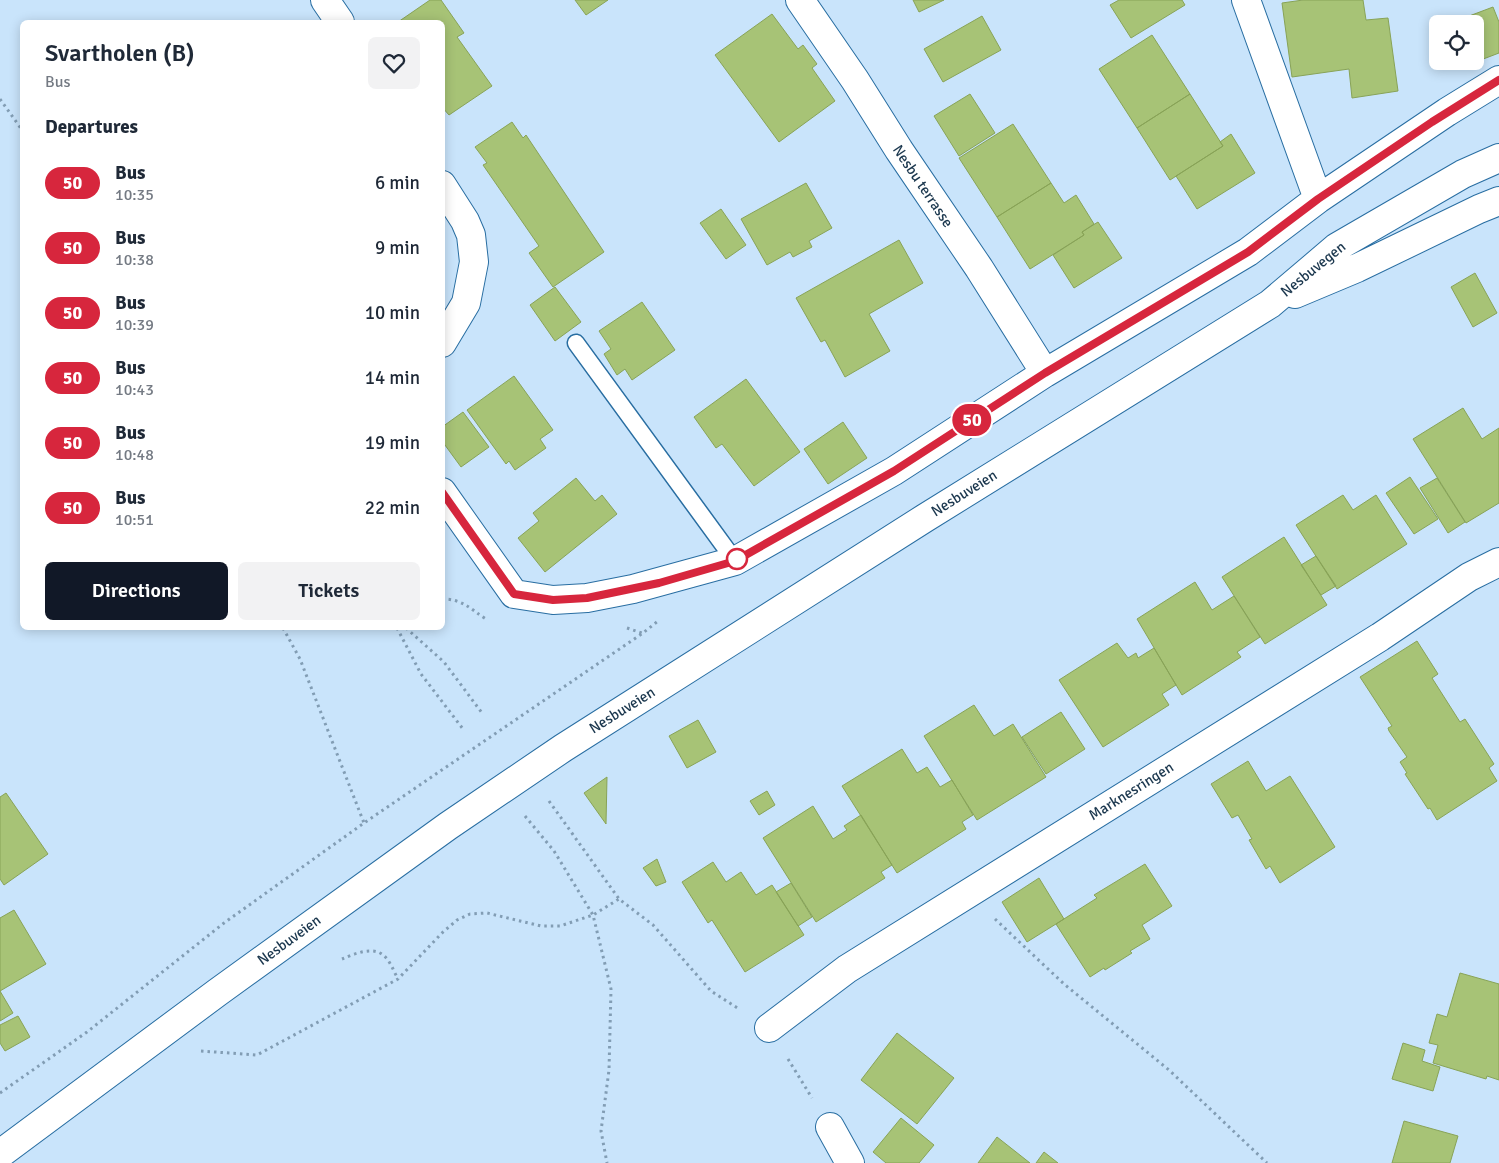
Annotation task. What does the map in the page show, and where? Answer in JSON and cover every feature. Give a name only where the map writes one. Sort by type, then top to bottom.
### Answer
[{"type":"street","points":[[325,0],[339,20]]},
{"type":"street","name":"Nesbu terrasse","points":[[800,0],[979,268],[1045,373]]},
{"type":"street","points":[[1246,0],[1318,199]]},
{"type":"street","points":[[445,496],[514,594],[553,600],[587,598],[633,589],[735,561],[894,471],[1045,373],[1248,252],[1318,199],[1432,122],[1499,80]]},
{"type":"street","name":"Nesbuvegen","points":[[1270,304],[1337,247],[1463,174],[1499,158]]},
{"type":"street","points":[[445,190],[465,221],[471,235],[474,262],[466,304],[445,338]]},
{"type":"street","name":"Nesbuvegen","points":[[1270,304],[1357,268],[1499,201]]},
{"type":"street","name":"Nesbuveien","points":[[0,1154],[218,992],[440,831],[562,748],[916,523],[1270,304]]},
{"type":"street","name":"Marknesringen","points":[[769,1028],[847,969],[1380,637],[1469,577],[1499,562]]},
{"type":"street","points":[[830,1127],[850,1163]]},
{"type":"lane","points":[[576,343],[735,561]]},
{"type":"path","points":[[0,99],[20,127]]},
{"type":"path","points":[[0,1093],[87,1032],[224,923],[364,823],[643,634],[663,617]]},
{"type":"path","points":[[284,630],[300,659],[364,823]]},
{"type":"path","points":[[398,630],[421,674],[463,728]]},
{"type":"path","points":[[408,630],[444,662],[482,713]]},
{"type":"path","points":[[549,801],[619,899],[653,925],[711,991],[769,1028],[830,1127]]},
{"type":"path","points":[[522,812],[554,851],[593,916],[611,989],[608,1070],[601,1131],[607,1163]]},
{"type":"path","points":[[967,894],[1064,984],[1169,1070],[1267,1163]]},
{"type":"path","points":[[198,1051],[257,1055],[398,979],[443,932],[457,920],[470,914],[487,913],[541,926],[560,926],[593,916],[619,899]]},
{"type":"path","points":[[342,959],[358,953],[375,951],[384,956],[398,979]]},
{"type":"building","points":[[430,0],[441,0],[464,33],[457,37],[492,86],[449,115],[445,110],[445,20],[401,20]]},
{"type":"building","points":[[575,0],[608,0],[586,15]]},
{"type":"building","points":[[913,0],[944,0],[919,12]]},
{"type":"building","points":[[1119,0],[1182,0],[1185,5],[1131,38],[1110,5]]},
{"type":"building","points":[[1303,0],[1363,0],[1366,20],[1388,18],[1398,91],[1352,98],[1349,69],[1292,77],[1282,3]]},
{"type":"building","points":[[1493,7],[1499,22],[1499,53],[1484,59],[1484,15],[1472,15]]},
{"type":"building","points":[[772,14],[798,49],[803,45],[817,64],[812,68],[835,101],[779,142],[715,55]]},
{"type":"building","points":[[982,16],[1001,50],[943,82],[924,49]]},
{"type":"building","points":[[1152,35],[1190,94],[1137,128],[1099,69]]},
{"type":"building","points":[[970,94],[995,133],[959,156],[934,116]]},
{"type":"building","points":[[1190,94],[1223,146],[1170,180],[1137,128]]},
{"type":"building","points":[[512,122],[523,138],[526,135],[604,252],[553,287],[529,253],[539,246],[483,165],[487,163],[475,147]]},
{"type":"building","points":[[1013,124],[1051,183],[997,217],[959,158]]},
{"type":"building","points":[[1231,134],[1255,173],[1197,209],[1176,176],[1223,146],[1220,142]]},
{"type":"building","points":[[806,183],[832,228],[809,241],[812,247],[793,257],[790,252],[767,265],[741,219]]},
{"type":"building","points":[[1051,183],[1064,203],[1076,195],[1094,224],[1082,232],[1084,235],[1030,269],[997,217]]},
{"type":"building","points":[[721,209],[746,245],[726,259],[700,223]]},
{"type":"building","points":[[1098,222],[1122,258],[1074,288],[1053,255],[1084,235],[1082,232]]},
{"type":"building","points":[[899,240],[923,283],[869,314],[890,351],[845,377],[825,340],[821,342],[796,298]]},
{"type":"building","points":[[1475,273],[1497,313],[1473,327],[1451,287]]},
{"type":"building","points":[[555,287],[581,322],[555,341],[530,305]]},
{"type":"building","points":[[642,302],[675,350],[632,380],[625,369],[617,375],[604,354],[611,349],[599,331]]},
{"type":"building","points":[[514,376],[553,430],[540,439],[546,448],[515,470],[509,461],[506,464],[467,410]]},
{"type":"building","points":[[746,379],[800,452],[754,486],[722,444],[716,448],[694,417]]},
{"type":"building","points":[[1463,408],[1482,439],[1499,428],[1499,503],[1466,523],[1413,439]]},
{"type":"building","points":[[463,412],[489,447],[461,467],[445,445],[445,425]]},
{"type":"building","points":[[843,422],[867,458],[828,484],[804,449]]},
{"type":"building","points":[[1410,477],[1438,519],[1414,534],[1386,493]]},
{"type":"building","points":[[576,478],[595,501],[602,495],[617,514],[545,572],[518,538],[539,521],[533,513]]},
{"type":"building","points":[[1437,478],[1465,522],[1448,533],[1420,488]]},
{"type":"building","points":[[1343,495],[1353,510],[1376,495],[1407,544],[1337,589],[1296,525]]},
{"type":"building","points":[[1284,537],[1327,605],[1265,644],[1222,577]]},
{"type":"building","points":[[1316,556],[1336,586],[1321,595],[1301,565]]},
{"type":"building","points":[[1195,582],[1212,610],[1234,596],[1260,637],[1237,652],[1241,657],[1182,695],[1137,619]]},
{"type":"building","points":[[1417,641],[1438,674],[1432,678],[1460,722],[1465,719],[1494,764],[1489,768],[1497,781],[1437,820],[1405,774],[1407,773],[1400,762],[1407,757],[1389,731],[1388,728],[1392,726],[1360,677]]},
{"type":"building","points":[[1117,643],[1128,658],[1136,653],[1138,658],[1154,648],[1176,685],[1162,694],[1169,705],[1103,747],[1059,680]]},
{"type":"building","points":[[974,705],[994,736],[1013,724],[1046,777],[977,820],[924,736]]},
{"type":"building","points":[[1061,712],[1085,749],[1046,774],[1022,737]]},
{"type":"building","points":[[698,720],[716,752],[687,768],[669,736]]},
{"type":"building","points":[[902,749],[917,773],[927,767],[940,787],[952,780],[973,815],[962,822],[966,829],[897,873],[842,786]]},
{"type":"building","points":[[1248,761],[1266,791],[1290,776],[1335,847],[1280,883],[1270,866],[1266,869],[1249,840],[1252,839],[1238,815],[1232,818],[1211,784]]},
{"type":"building","points":[[607,777],[606,824],[584,793]]},
{"type":"building","points":[[767,791],[775,805],[759,815],[750,801]]},
{"type":"building","points":[[6,793],[48,854],[4,885],[0,879],[0,797]]},
{"type":"building","points":[[813,806],[833,839],[847,830],[844,826],[861,815],[892,865],[881,872],[885,878],[816,922],[763,838]]},
{"type":"building","points":[[657,859],[666,882],[656,886],[643,868]]},
{"type":"building","points":[[713,862],[726,882],[741,872],[756,895],[772,885],[804,935],[745,972],[712,920],[708,923],[682,882]]},
{"type":"building","points":[[1145,864],[1172,906],[1142,925],[1150,939],[1130,951],[1132,953],[1090,977],[1056,924],[1097,898],[1094,895]]},
{"type":"building","points":[[1039,878],[1064,919],[1027,942],[1002,902]]},
{"type":"building","points":[[791,883],[812,917],[798,926],[776,892]]},
{"type":"building","points":[[14,910],[46,964],[0,991],[0,918]]},
{"type":"building","points":[[1460,973],[1499,984],[1499,1080],[1487,1076],[1486,1079],[1433,1063],[1438,1045],[1429,1043],[1437,1014],[1447,1017]]},
{"type":"building","points":[[0,991],[13,1013],[0,1021]]},
{"type":"building","points":[[18,1016],[30,1037],[5,1051],[0,1043],[0,1025]]},
{"type":"building","points":[[897,1033],[954,1078],[917,1124],[861,1080]]},
{"type":"building","points":[[1403,1043],[1425,1050],[1422,1061],[1440,1067],[1433,1091],[1392,1079]]},
{"type":"building","points":[[901,1118],[934,1145],[919,1163],[886,1163],[873,1152]]},
{"type":"building","points":[[1404,1121],[1458,1136],[1450,1163],[1392,1163]]},
{"type":"building","points":[[997,1137],[1030,1163],[978,1163]]},
{"type":"building","points":[[1044,1152],[1058,1163],[1036,1163]]},
{"type":"bus line","name":"50","points":[[445,496],[514,594],[531,598],[553,600],[587,598],[659,583],[735,561],[894,471],[1045,373],[1248,252],[1318,199],[1432,122],[1499,80]]}]
